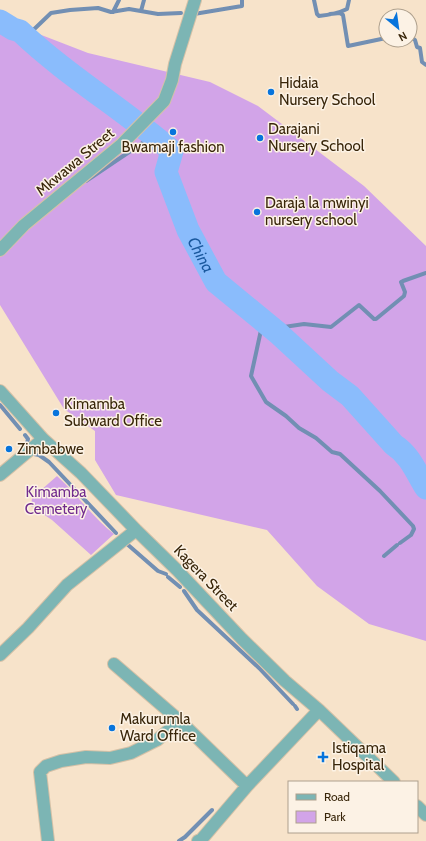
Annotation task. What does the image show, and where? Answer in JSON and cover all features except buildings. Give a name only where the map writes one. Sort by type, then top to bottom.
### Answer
[{"type":"street","name":"Mkwawa Street","points":[[1,246],[24,225],[122,144],[164,101],[172,80],[175,64],[195,0]]},
{"type":"street","name":"Kagera Street","points":[[0,391],[43,439],[81,473],[285,681],[319,710],[393,781]]},
{"type":"street","points":[[0,475],[43,439]]},
{"type":"street","points":[[0,655],[28,628],[67,585],[136,530]]},
{"type":"street","points":[[114,664],[180,721],[247,786]]},
{"type":"street","points":[[198,841],[201,840],[247,786],[319,710]]},
{"type":"street","points":[[48,841],[40,772],[46,766],[61,761],[86,758],[110,758],[131,753],[157,740],[180,721]]},
{"type":"street","points":[[418,807],[426,816]]},
{"type":"green space","points":[[0,19],[88,53],[210,82],[258,106],[364,186],[426,246],[426,641],[369,624],[317,586],[267,530],[116,495],[95,460],[95,431],[64,409],[0,305]]},
{"type":"green space","name":"Kimamba Cemetery","points":[[57,476],[114,534],[91,555],[52,520],[31,506],[32,498]]},
{"type":"waterway","points":[[113,12],[119,0]]},
{"type":"waterway","points":[[141,11],[144,0]]},
{"type":"waterway","points":[[194,14],[242,6],[242,0]]},
{"type":"waterway","points":[[314,0],[317,14],[319,16],[334,14],[347,9],[349,0]]},
{"type":"waterway","points":[[26,37],[51,13],[70,10],[98,8],[111,12],[129,9],[158,14],[181,13]]},
{"type":"waterway","points":[[330,14],[340,13],[343,15],[348,46],[378,40]]},
{"type":"waterway","name":"China","points":[[0,21],[13,29],[20,31],[56,62],[172,151],[166,172],[188,230],[216,282],[278,333],[330,381],[350,396],[394,445],[400,449],[412,464],[426,488]]},
{"type":"waterway","points":[[418,47],[420,48],[422,62],[426,65]]},
{"type":"waterway","points":[[86,181],[144,142],[152,134]]},
{"type":"waterway","points":[[278,333],[284,327],[304,324],[331,327],[359,305],[374,319],[376,319],[404,296],[405,292],[401,282],[426,273]]},
{"type":"waterway","points":[[263,321],[251,376],[266,402],[286,416],[299,428],[316,438],[332,452],[340,454],[380,491],[413,526],[414,529],[411,535],[400,543]]},
{"type":"waterway","points":[[0,405],[20,429]]},
{"type":"waterway","points":[[25,435],[28,439],[27,443]]},
{"type":"waterway","points":[[34,454],[39,455],[49,462],[116,533]]},
{"type":"waterway","points":[[127,544],[158,571],[166,574]]},
{"type":"waterway","points":[[384,556],[397,545]]},
{"type":"waterway","points":[[168,577],[180,587]]},
{"type":"waterway","points":[[184,591],[197,610],[259,668],[293,704]]},
{"type":"waterway","points":[[179,841],[212,810]]},
{"type":"place","name":"Hidaia Nursery School","points":[[271,92]]},
{"type":"place","name":"Bwamaji fashion","points":[[173,132]]},
{"type":"place","name":"Darajani Nursery School","points":[[260,138]]},
{"type":"place","name":"Daraja la mwinyi nursery school","points":[[257,212]]},
{"type":"place","name":"Kimamba Subward Office","points":[[56,413]]},
{"type":"place","name":"Zimbabwe","points":[[9,449]]},
{"type":"place","name":"Makurumla Ward Office","points":[[112,728]]},
{"type":"place","name":"Istiqama Hospital","points":[[323,757]]}]
